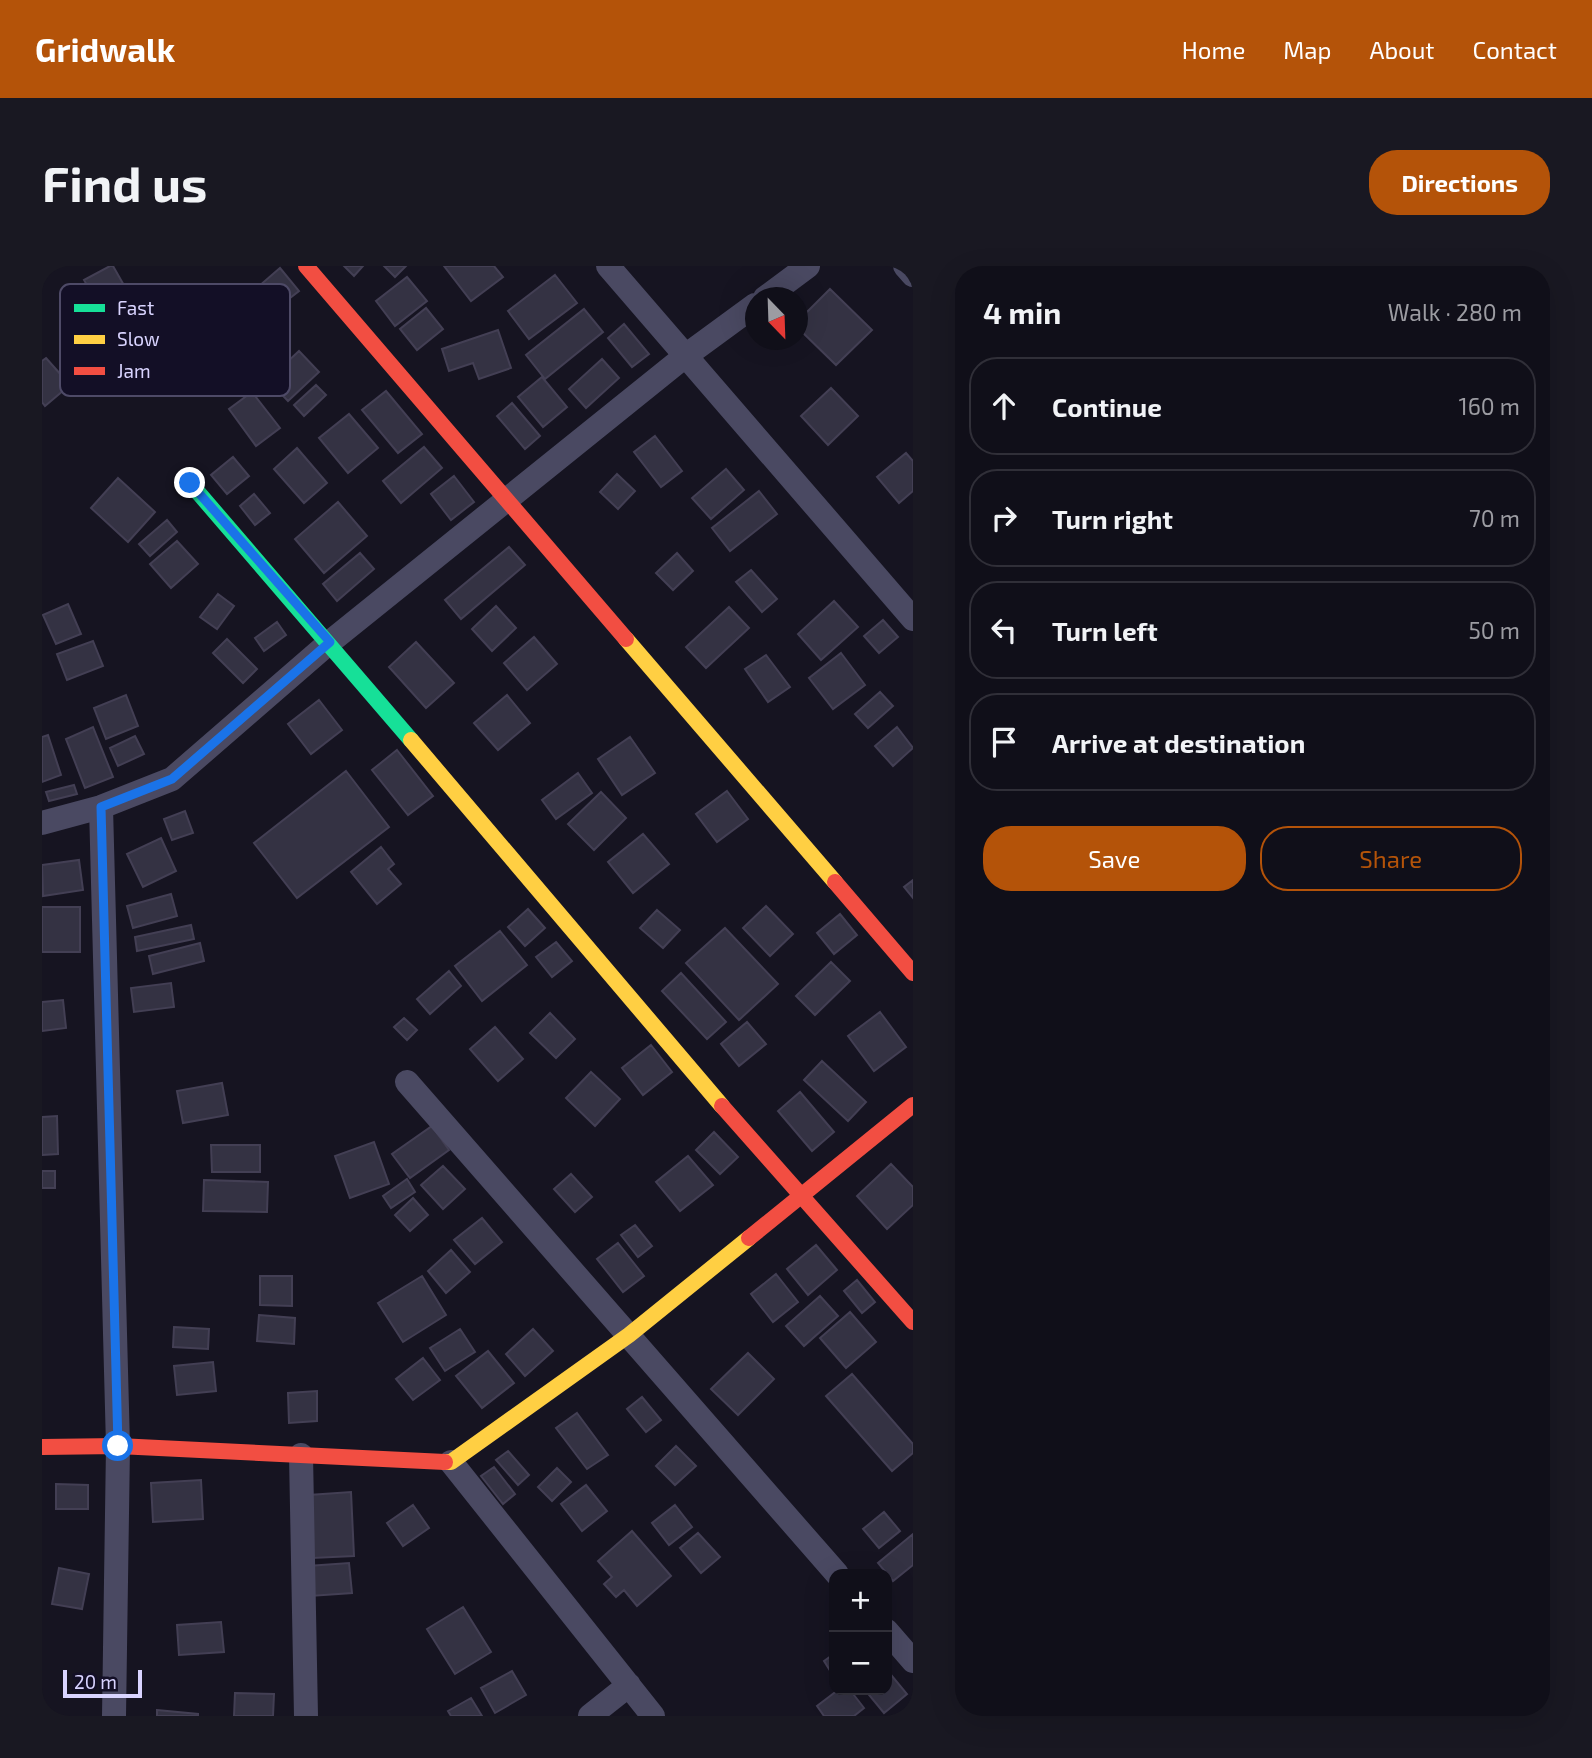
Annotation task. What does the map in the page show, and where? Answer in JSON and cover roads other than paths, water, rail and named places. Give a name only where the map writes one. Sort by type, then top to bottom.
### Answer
[{"type":"street","points":[[306,266],[913,973]]},
{"type":"street","points":[[608,266],[913,619]]},
{"type":"street","points":[[780,287],[808,266]]},
{"type":"street","points":[[905,266],[913,275]]},
{"type":"street","points":[[42,823],[101,807],[172,779],[330,642],[684,357],[745,311]]},
{"type":"street","points":[[190,483],[330,642],[799,1197],[913,1322]]},
{"type":"street","points":[[101,807],[118,1446],[114,1716]]},
{"type":"street","points":[[407,1082],[833,1569]]},
{"type":"street","points":[[42,1447],[118,1446],[451,1462],[629,1335],[913,1105]]},
{"type":"street","points":[[301,1455],[306,1716]]},
{"type":"street","points":[[451,1462],[653,1716]]},
{"type":"street","points":[[888,1632],[913,1661]]},
{"type":"street","points":[[590,1716],[629,1685]]}]
